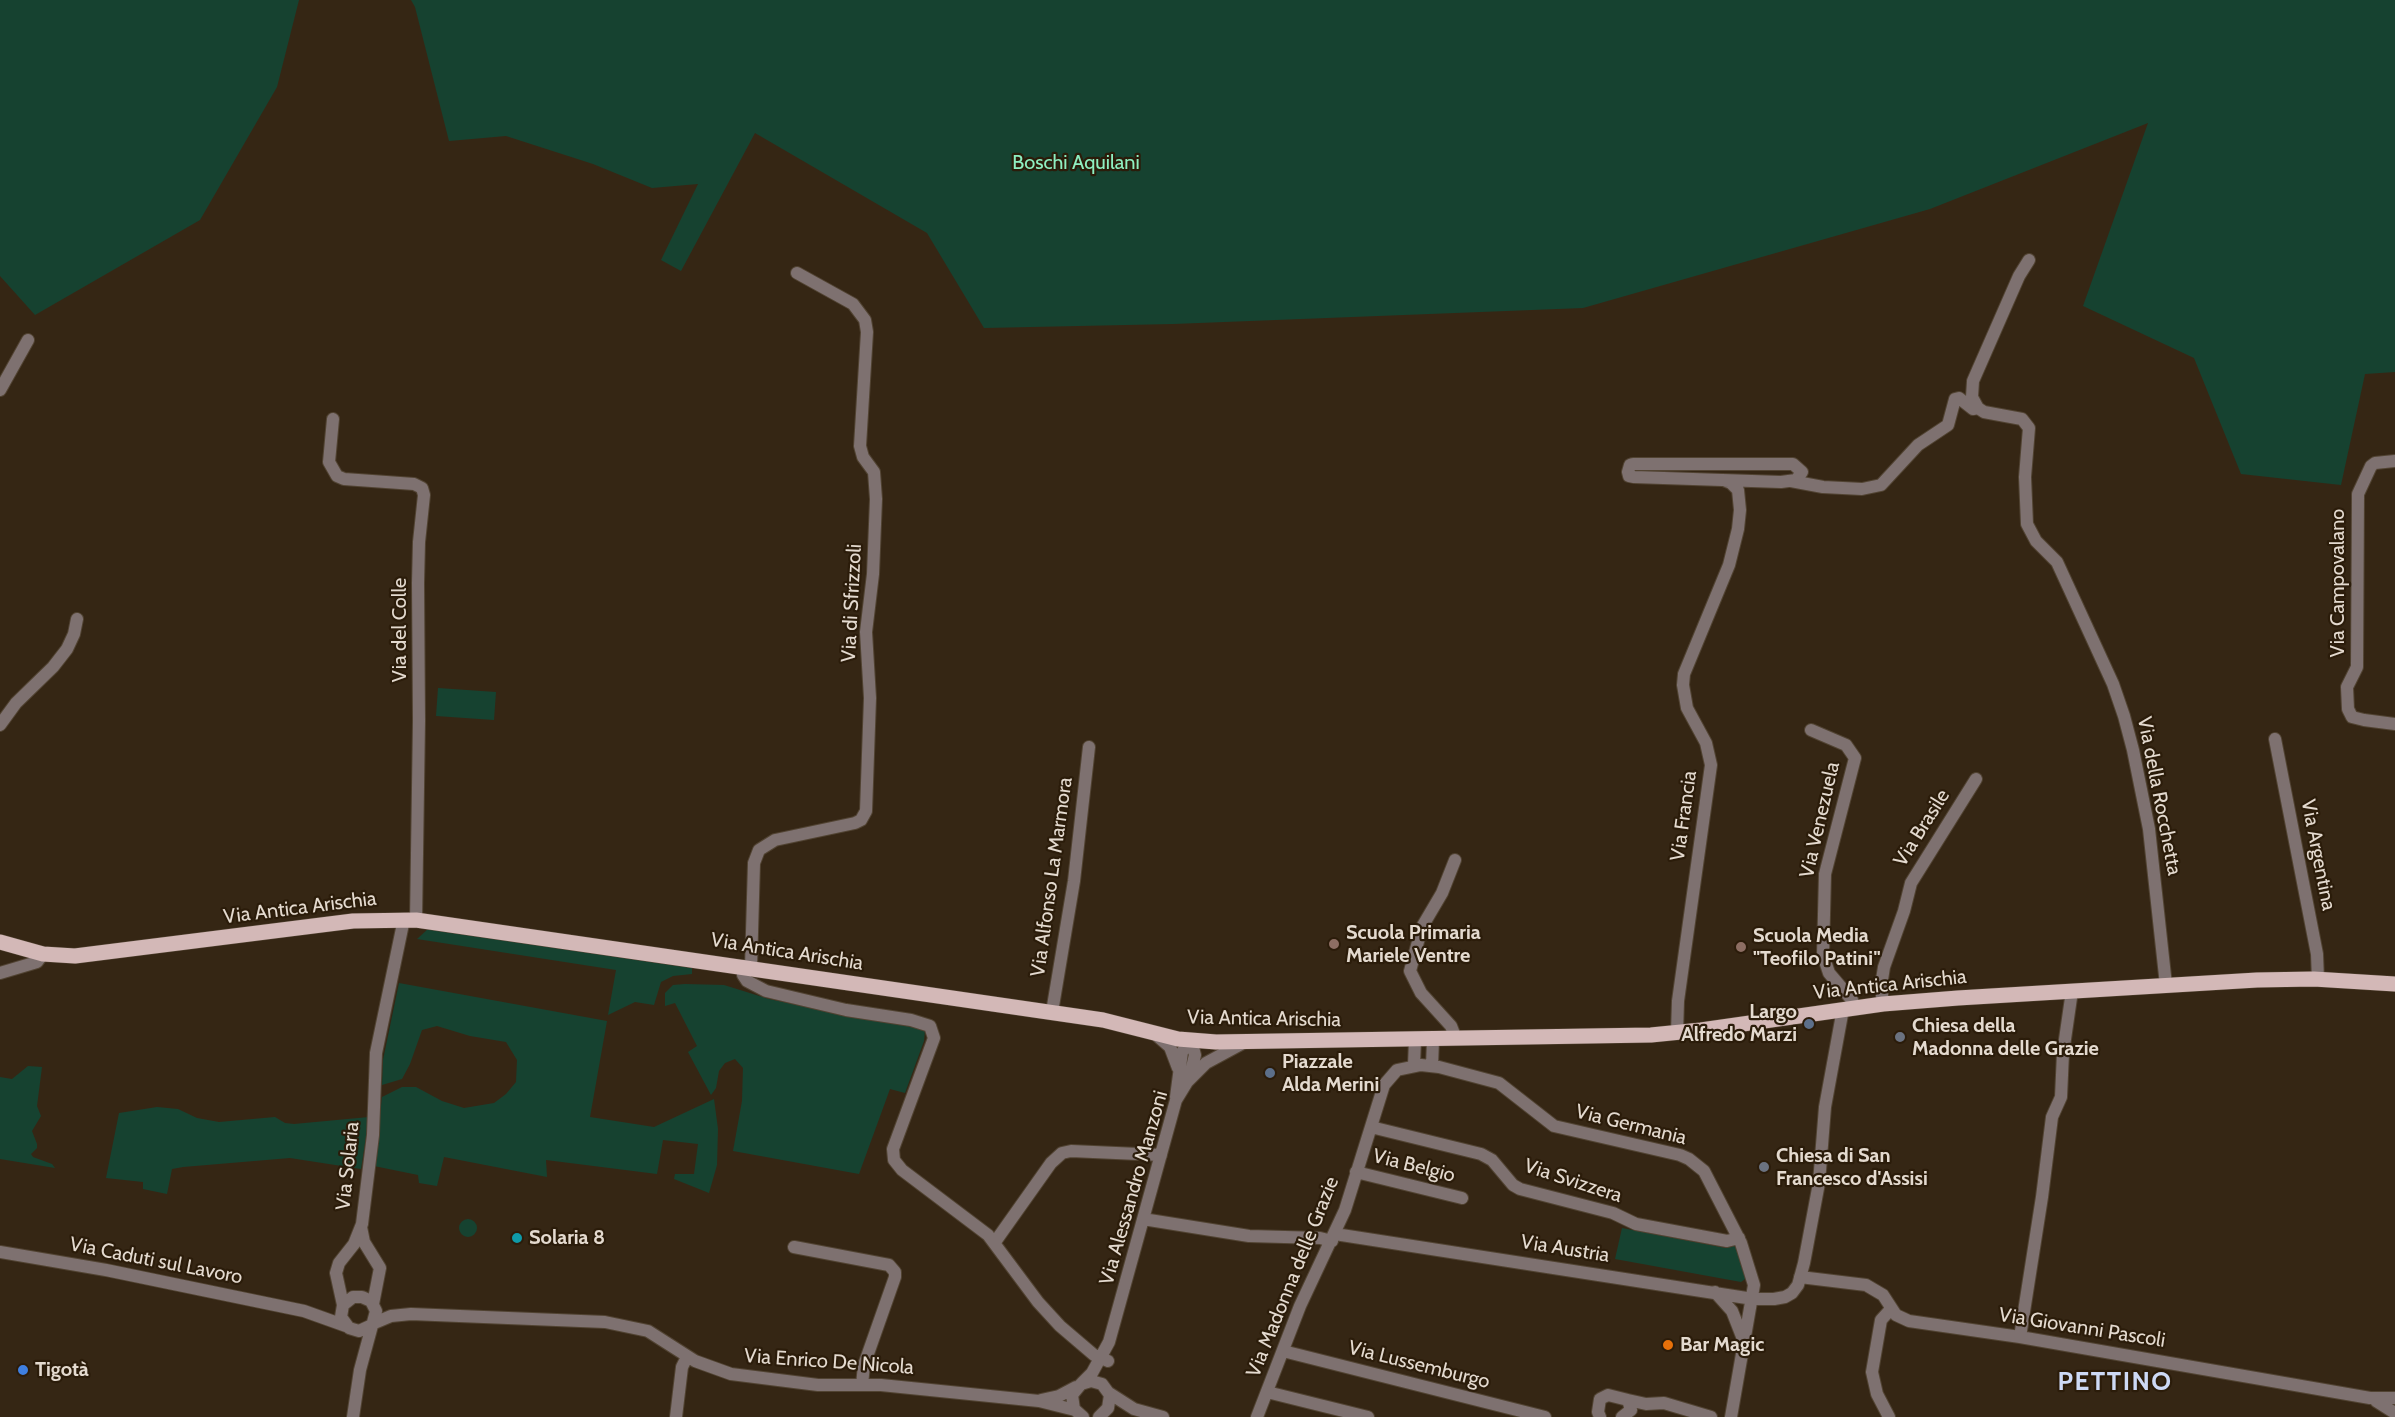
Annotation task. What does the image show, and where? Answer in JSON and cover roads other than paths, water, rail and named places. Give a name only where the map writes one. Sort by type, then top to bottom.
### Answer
[{"type":"main road","name":"Via Antica Arischia","points":[[0,942],[43,954],[93,955],[323,924],[410,920],[1052,1012],[1103,1020],[1191,1040],[1247,1041],[1433,1040],[1677,1033],[1883,1004],[2072,991],[2257,980],[2395,984]]},
{"type":"street","points":[[1978,408],[1972,397],[1973,381],[2019,276],[2029,260]]},
{"type":"street","name":"Via di Sfrizzoli","points":[[747,967],[754,863],[759,850],[776,840],[855,823],[861,820],[866,812],[870,698],[866,632],[873,574],[876,500],[874,472],[860,452],[867,332],[865,320],[853,304],[797,273]]},
{"type":"street","points":[[0,390],[28,340]]},
{"type":"street","points":[[1823,488],[1810,481],[1793,464],[1633,464],[1628,468],[1629,476],[1634,477],[1791,482],[1823,488],[1862,489],[1881,485],[1918,446],[1948,425],[1955,399],[1959,398],[1969,407],[1978,408]]},
{"type":"street","name":"Via della Rocchetta","points":[[1978,408],[1984,412],[2022,419],[2029,428],[2025,477],[2027,524],[2036,542],[2057,562],[2113,684],[2124,716],[2149,829],[2166,985]]},
{"type":"street","name":"Via del Colle","points":[[333,418],[329,462],[337,476],[344,479],[414,484],[422,488],[424,495],[418,583],[419,740],[410,920]]},
{"type":"street","name":"Via Campovalano","points":[[2395,461],[2375,463],[2371,466],[2358,494],[2357,667],[2347,687],[2348,709],[2352,717],[2395,724]]},
{"type":"street","points":[[1791,482],[1799,478],[1802,472]]},
{"type":"street","name":"Via Francia","points":[[1677,1033],[1678,1001],[1711,765],[1706,743],[1683,696],[1684,674],[1729,566],[1738,529],[1740,510],[1738,490],[1731,483],[1723,480]]},
{"type":"street","name":"Via Francia","points":[[1740,510],[1749,491],[1767,482]]},
{"type":"street","points":[[0,725],[15,704],[53,667],[67,649],[74,634],[77,619]]},
{"type":"street","name":"Via Venezuela","points":[[1811,730],[1846,745],[1855,758],[1829,854],[1823,895],[1825,965],[1852,1000],[1849,1008]]},
{"type":"street","name":"Via Argentina","points":[[2275,739],[2317,954],[2318,980]]},
{"type":"street","name":"Via Alfonso La Marmora","points":[[1052,1012],[1074,881],[1089,747]]},
{"type":"street","name":"Via Brasile","points":[[1883,1004],[1881,986],[1884,966],[1904,911],[1911,883],[1976,779]]},
{"type":"street","points":[[1455,860],[1442,893],[1425,918],[1410,971],[1421,993],[1453,1028],[1456,1039]]},
{"type":"street","name":"Via Solaria","points":[[373,1304],[380,1272],[363,1238],[362,1224],[370,1168],[378,1042],[410,920]]},
{"type":"street","points":[[0,973],[37,962],[43,954]]},
{"type":"street","points":[[747,967],[743,975],[747,981],[766,992],[846,1010],[911,1020],[930,1026],[934,1038],[893,1155],[902,1170],[976,1225],[995,1242],[1038,1302],[1060,1326],[1105,1360]]},
{"type":"street","points":[[2020,1337],[2052,1117],[2061,1097],[2063,1053],[2072,991]]},
{"type":"street","points":[[1800,1277],[1819,1183],[1822,1127],[1849,1008]]},
{"type":"street","points":[[1154,1033],[1170,1047],[1183,1078]]},
{"type":"street","points":[[1183,1078],[1194,1064],[1194,1049],[1191,1040]]},
{"type":"street","points":[[1414,1065],[1415,1040]]},
{"type":"street","points":[[1432,1066],[1433,1040]]},
{"type":"street","name":"Via Alessandro Manzoni","points":[[1101,1416],[1110,1405],[1105,1360],[1109,1342],[1183,1078],[1197,1071],[1215,1056],[1247,1041]]},
{"type":"street","name":"Via Germania","points":[[1414,1065],[1432,1066],[1499,1083],[1554,1126],[1689,1159],[1709,1178],[1738,1238],[1753,1279],[1753,1299],[1731,1417]]},
{"type":"street","name":"Via Madonna delle Grazie","points":[[1257,1417],[1309,1286],[1334,1237],[1371,1127],[1377,1102],[1389,1078],[1397,1070],[1414,1065]]},
{"type":"street","name":"Via Svizzera","points":[[1371,1127],[1481,1154],[1492,1160],[1512,1185],[1520,1189],[1613,1213],[1636,1224],[1727,1241],[1738,1238]]},
{"type":"street","points":[[995,1242],[1052,1163],[1062,1153],[1071,1151],[1161,1155]]},
{"type":"street","name":"Via Belgio","points":[[1356,1172],[1462,1198]]},
{"type":"street","name":"Via Austria","points":[[1143,1219],[1242,1236],[1282,1239],[1334,1237],[1753,1299],[1774,1299],[1789,1295],[1798,1285],[1800,1277]]},
{"type":"street","name":"Via Solaria","points":[[342,1306],[336,1274],[339,1263],[349,1251],[362,1224]]},
{"type":"street","points":[[794,1247],[889,1265],[895,1272],[863,1368],[862,1385]]},
{"type":"street","points":[[349,1251],[374,1256]]},
{"type":"street","name":"Via Caduti sul Lavoro","points":[[0,1252],[83,1266],[304,1311],[347,1327]]},
{"type":"street","name":"Via Giovanni Pascoli","points":[[1800,1277],[1866,1285],[1883,1295],[1896,1314],[1909,1321],[2020,1337],[2370,1398],[2395,1398]]},
{"type":"street","points":[[1715,1292],[1732,1311],[1744,1343]]},
{"type":"street","points":[[353,1417],[360,1370],[376,1315],[373,1304],[368,1299],[359,1296],[350,1298],[342,1306],[341,1317],[357,1344],[360,1370]]},
{"type":"street","name":"Via Enrico De Nicola","points":[[373,1304],[386,1310],[411,1314],[585,1320],[620,1324],[653,1334],[687,1357],[705,1366],[731,1374],[832,1386],[881,1385],[1039,1401],[1078,1414]]},
{"type":"street","name":"Via Caduti sul Lavoro","points":[[304,1311],[328,1311],[342,1306]]},
{"type":"street","points":[[1888,1417],[1877,1394],[1872,1372],[1881,1320],[1892,1309]]},
{"type":"street","name":"Via Enrico De Nicola","points":[[372,1324],[391,1316],[411,1314]]},
{"type":"street","points":[[347,1327],[359,1331],[372,1324]]},
{"type":"street","name":"Via Lussemburgo","points":[[1283,1351],[1545,1417]]},
{"type":"street","points":[[676,1417],[682,1367],[687,1357]]},
{"type":"street","name":"Via Alessandro Manzoni","points":[[1079,1385],[1105,1360]]},
{"type":"street","points":[[1078,1414],[1072,1398],[1079,1385],[1096,1381],[1134,1409],[1163,1417]]},
{"type":"street","name":"Via Enrico De Nicola","points":[[1039,1401],[1059,1396],[1079,1385]]},
{"type":"street","points":[[1267,1392],[1368,1417]]},
{"type":"street","points":[[1600,1417],[1598,1408],[1602,1396],[1608,1395],[1626,1410],[1646,1404],[1672,1405],[1711,1417]]},
{"type":"street","name":"Via Giovanni Pascoli","points":[[2370,1398],[2395,1413]]},
{"type":"street","points":[[1101,1416],[1134,1409]]},
{"type":"place","name":"Scuola Primaria Mariele Ventre","points":[[1334,944]]},
{"type":"place","name":"Scuola Media \"Teofilo Patini\"","points":[[1741,947]]},
{"type":"place","name":"Largo Alfredo Marzi","points":[[1809,1024]]},
{"type":"place","name":"Chiesa della Madonna delle Grazie","points":[[1900,1037]]},
{"type":"place","name":"Piazzale Alda Merini","points":[[1270,1073]]},
{"type":"place","name":"Chiesa di San Francesco d'Assisi","points":[[1764,1167]]},
{"type":"place","name":"Solaria 8","points":[[517,1238]]},
{"type":"place","name":"Bar Magic","points":[[1668,1345]]},
{"type":"place","name":"Tigotà","points":[[23,1370]]},
{"type":"district","name":"PETTINO","points":[[2115,1382]]},
{"type":"park label","name":"Boschi Aquilani","points":[[1076,163]]}]
